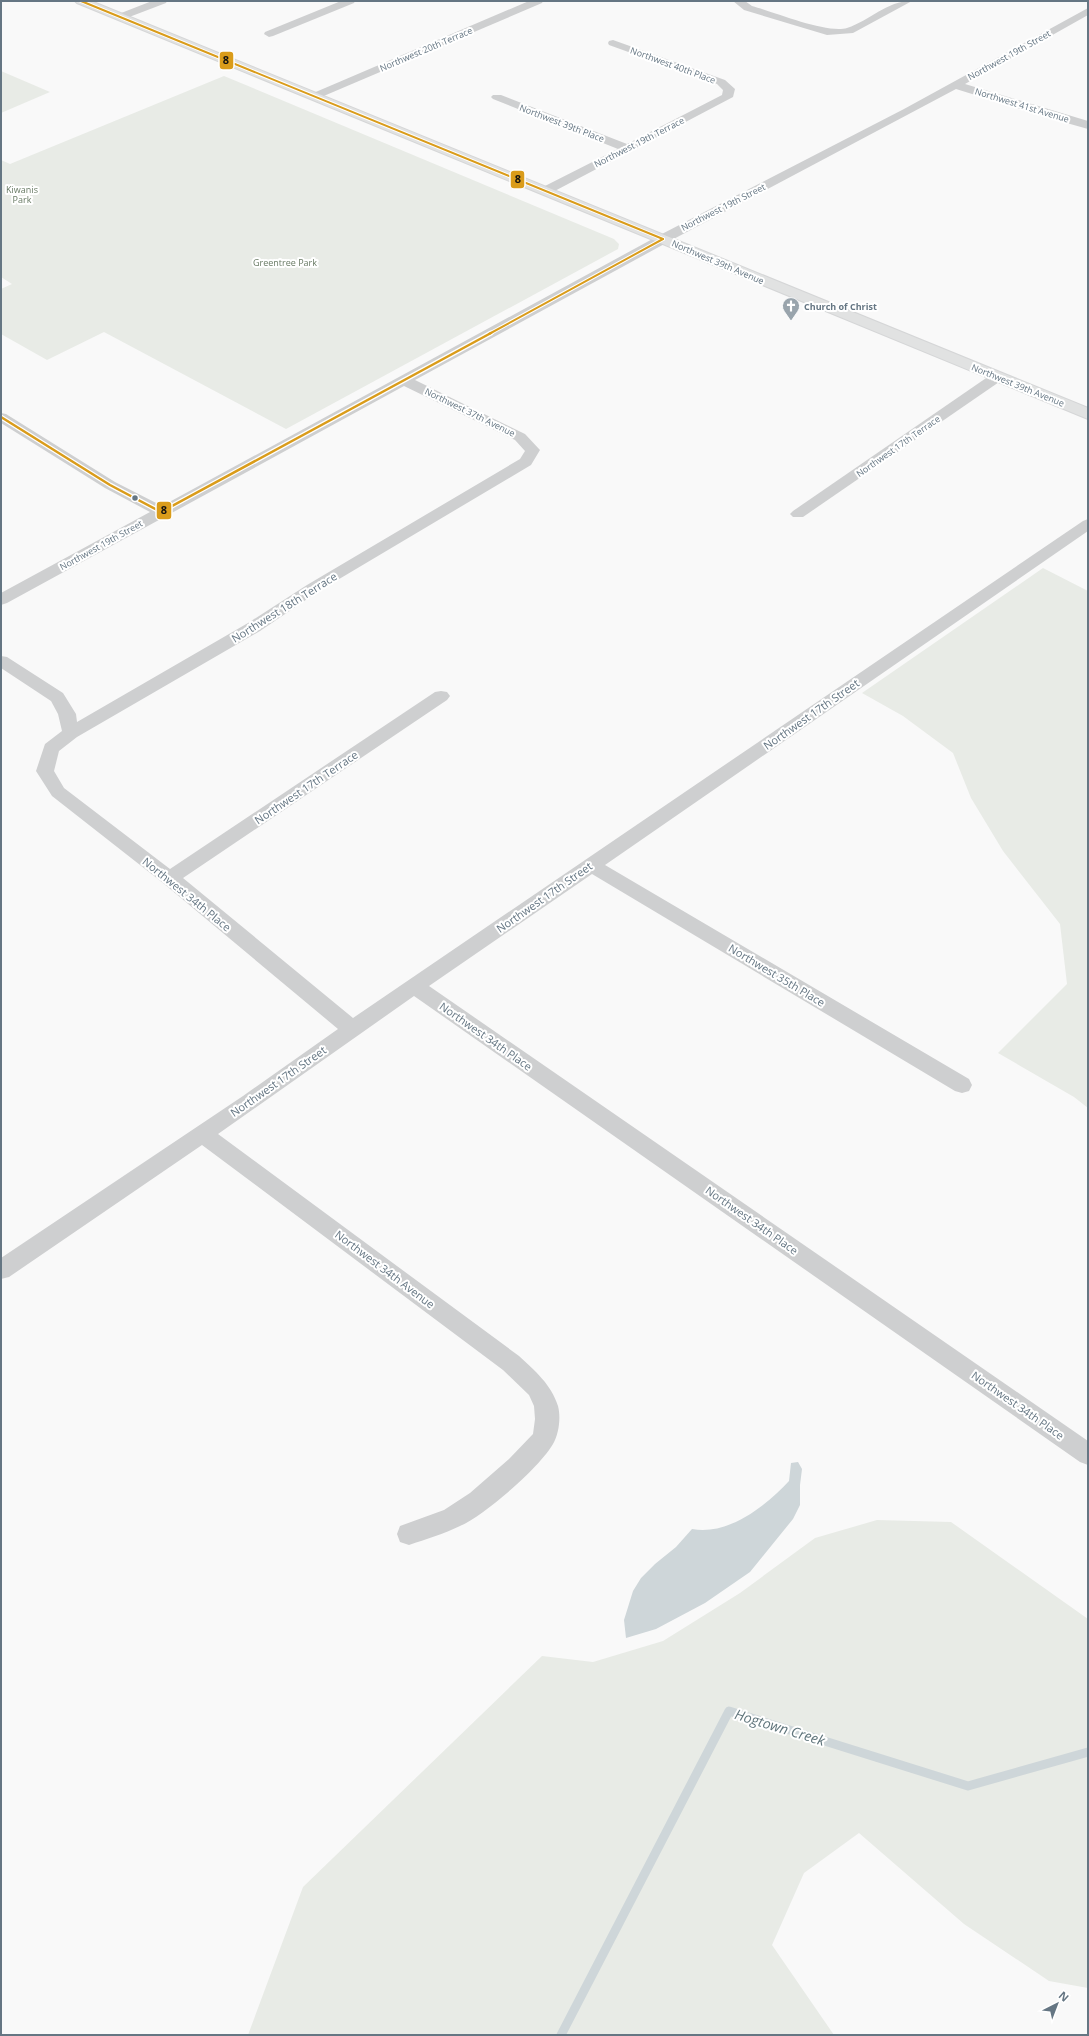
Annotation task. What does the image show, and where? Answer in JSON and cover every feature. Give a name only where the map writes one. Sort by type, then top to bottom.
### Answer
[{"type":"main road","name":"Northwest 39th Avenue","points":[[81,1],[1088,414]]},
{"type":"street","points":[[120,17],[162,1]]},
{"type":"street","points":[[269,34],[350,1]]},
{"type":"street","name":"Northwest 20th Terrace","points":[[315,96],[538,1]]},
{"type":"street","points":[[738,1],[748,8],[827,32],[849,31],[907,1]]},
{"type":"street","name":"Northwest 19th Street","points":[[1,600],[663,239],[956,85],[1088,11]]},
{"type":"street","name":"Northwest 40th Place","points":[[613,43],[721,82],[729,89]]},
{"type":"street","name":"Northwest 41st Avenue","points":[[956,85],[1060,118],[1088,125]]},
{"type":"street","name":"Northwest 19th Terrace","points":[[545,191],[727,97],[729,89]]},
{"type":"street","name":"Northwest 39th Place","points":[[497,97],[627,148]]},
{"type":"street","name":"Northwest 17th Terrace","points":[[798,514],[997,377]]},
{"type":"street","name":"Northwest 37th Avenue","points":[[404,380],[520,437],[533,450]]},
{"type":"street","points":[[1,417],[110,485],[161,512]]},
{"type":"street","name":"Northwest 18th Terrace","points":[[45,771],[51,748],[71,733],[254,627],[313,588],[526,462],[533,450]]},
{"type":"street","name":"Northwest 17th Street","points":[[1,1270],[203,1134],[591,864],[1088,524]]},
{"type":"street","points":[[1,660],[56,698],[66,714],[71,733]]},
{"type":"street","name":"Northwest 17th Terrace","points":[[170,878],[442,696]]},
{"type":"street","name":"Northwest 34th Place","points":[[45,771],[58,792],[112,835],[170,878],[352,1029]]},
{"type":"street","name":"Northwest 35th Place","points":[[591,864],[962,1085]]},
{"type":"street","name":"Northwest 34th Place","points":[[415,987],[1088,1454]]},
{"type":"street","name":"Northwest 34th Avenue","points":[[203,1134],[510,1363],[537,1388],[546,1406],[547,1419],[544,1438],[518,1467],[479,1501],[452,1518],[409,1534]]},
{"type":"green space","points":[[1,71],[50,92],[1,113]]},
{"type":"green space","name":"Greentree Park","points":[[224,76],[614,239],[619,244],[618,249],[286,429],[104,332],[47,360],[1,334],[1,289],[12,284],[1,277],[1,160],[10,164]]},
{"type":"green space","points":[[1043,568],[1088,591],[1088,1108],[1074,1097],[998,1053],[1067,984],[1060,924],[1003,851],[971,798],[953,753],[903,716],[862,693]]},
{"type":"green space","points":[[877,1520],[951,1522],[1088,1619],[1088,1988],[1049,1981],[964,1924],[859,1833],[804,1873],[772,1945],[834,2035],[248,2035],[303,1887],[542,1656],[593,1662],[663,1641],[740,1593],[815,1538]]},
{"type":"shaded area","points":[[798,1462],[802,1469],[800,1505],[793,1519],[750,1572],[705,1603],[656,1629],[626,1638],[624,1620],[633,1591],[641,1578],[676,1547],[692,1529],[706,1530],[719,1528],[745,1517],[758,1509],[780,1491],[789,1481],[791,1463]]},
{"type":"waterway","name":"Hogtown Creek","points":[[561,2035],[729,1711],[968,1786],[1088,1752]]},
{"type":"transit line","name":"8","points":[[81,1],[663,239]]},
{"type":"transit line","name":"8","points":[[1,417],[110,485],[161,512],[663,239]]},
{"type":"place","name":"Church of Christ","points":[[791,321]]},
{"type":"park label","name":"Kiwanis Park","points":[[22,194]]}]
